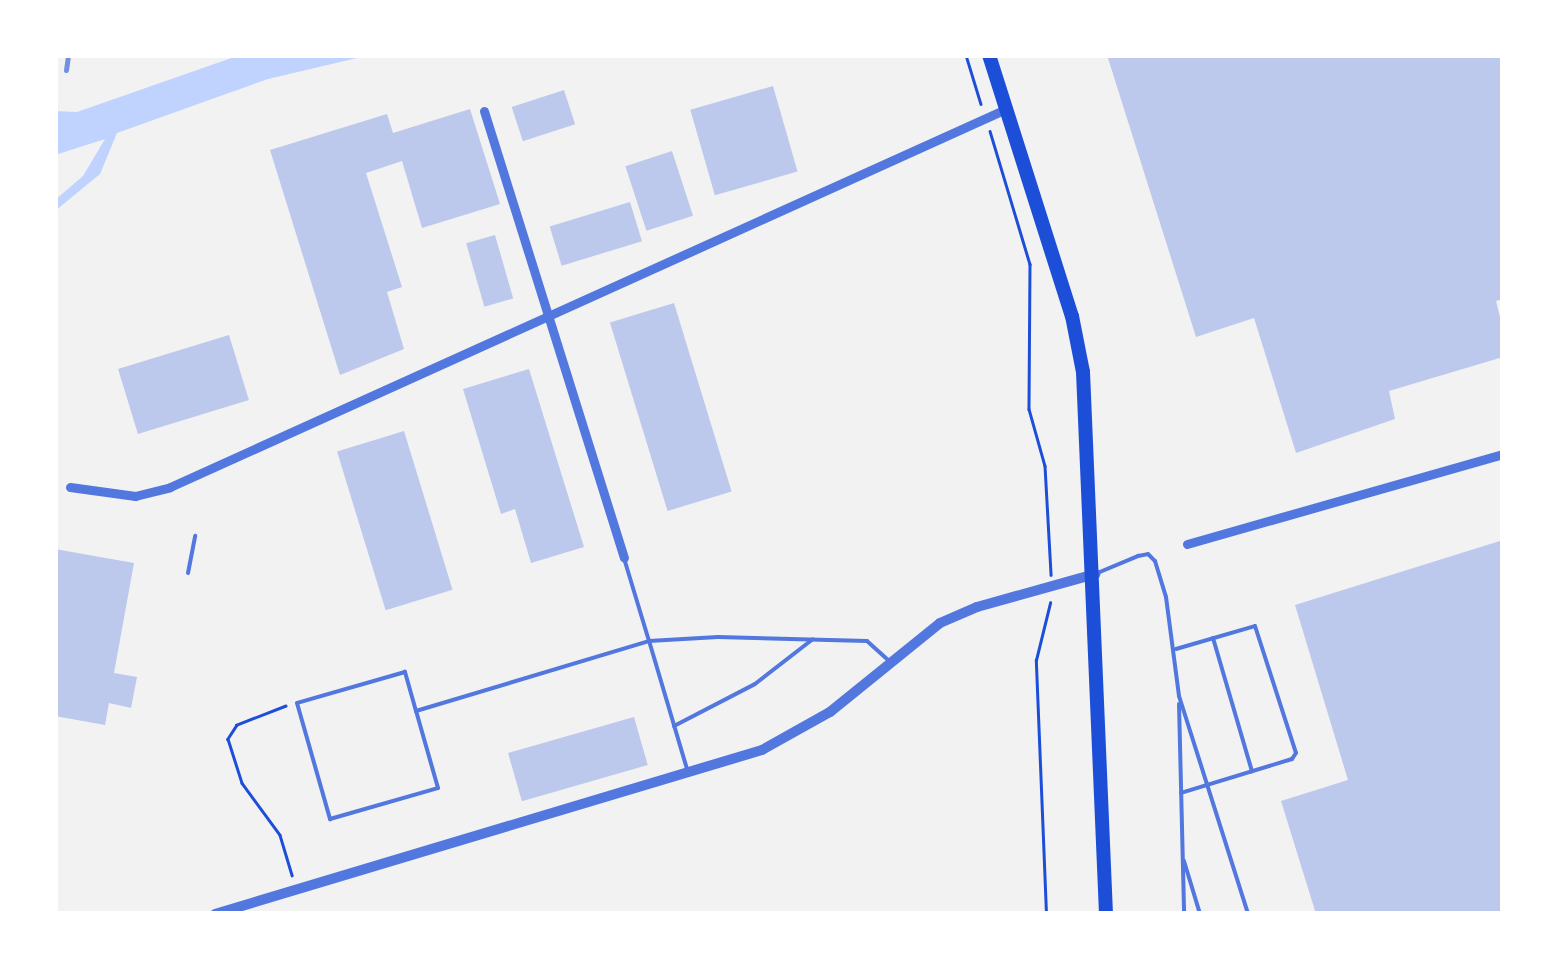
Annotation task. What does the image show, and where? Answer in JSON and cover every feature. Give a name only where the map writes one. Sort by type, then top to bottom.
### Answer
[{"type":"main road","points":[[989,55],[1072,316],[1084,372],[1106,914]]},
{"type":"street","points":[[70,487],[134,496],[170,487],[1006,110]]},
{"type":"street","points":[[484,111],[624,558]]},
{"type":"street","points":[[1187,544],[1503,454]]},
{"type":"street","points":[[215,914],[762,750],[806,728],[842,703],[888,660],[952,617],[1095,574]]},
{"type":"lane","points":[[188,574],[194,536]]},
{"type":"lane","points":[[1095,574],[1148,554],[1166,597],[1178,696],[1184,914]]},
{"type":"lane","points":[[624,558],[689,774]]},
{"type":"lane","points":[[1174,650],[1252,626],[1258,628],[1296,754],[1181,792]]},
{"type":"lane","points":[[416,711],[648,641],[718,637],[867,641],[888,660]]},
{"type":"lane","points":[[1213,638],[1252,771]]},
{"type":"lane","points":[[674,726],[755,684],[813,640]]},
{"type":"lane","points":[[405,672],[416,711],[438,788],[330,819],[297,703],[405,672]]},
{"type":"lane","points":[[1178,696],[1248,914]]},
{"type":"lane","points":[[1183,856],[1200,914]]},
{"type":"path","points":[[966,55],[1030,264],[1029,409],[1044,466],[1051,586],[1050,613],[1036,660],[1046,914]]},
{"type":"path","points":[[296,890],[280,835],[242,783],[228,738],[237,725],[297,703]]},
{"type":"water","points":[[240,55],[370,55],[268,79],[117,133],[100,174],[55,211],[55,200],[83,176],[105,139],[55,155],[55,111],[77,112]]},
{"type":"building","points":[[1107,55],[1503,55],[1503,299],[1496,301],[1503,329],[1503,357],[1389,391],[1395,419],[1296,453],[1254,318],[1196,337]]},
{"type":"building","points":[[773,86],[798,172],[715,195],[690,110]]},
{"type":"building","points":[[564,90],[575,124],[523,141],[512,107]]},
{"type":"building","points":[[470,109],[500,204],[422,228],[402,161],[366,173],[402,287],[387,292],[404,349],[340,375],[270,150],[387,114],[393,133]]},
{"type":"building","points":[[672,151],[693,216],[646,231],[625,166]]},
{"type":"building","points":[[630,202],[642,241],[562,266],[550,227]]},
{"type":"building","points":[[495,235],[513,298],[484,307],[466,243]]},
{"type":"building","points":[[674,303],[732,491],[668,511],[610,323]]},
{"type":"building","points":[[229,335],[249,400],[138,434],[118,369]]},
{"type":"building","points":[[529,369],[584,547],[531,563],[515,509],[501,514],[463,389]]},
{"type":"building","points":[[404,431],[453,590],[386,610],[337,451]]},
{"type":"building","points":[[1503,540],[1503,914],[1316,914],[1281,801],[1348,780],[1295,605]]},
{"type":"building","points":[[55,549],[134,563],[114,673],[137,677],[131,708],[109,703],[105,725],[55,716]]},
{"type":"building","points":[[634,717],[648,765],[522,801],[508,753]]},
{"type":"railway","points":[[66,70],[68,55]]}]
